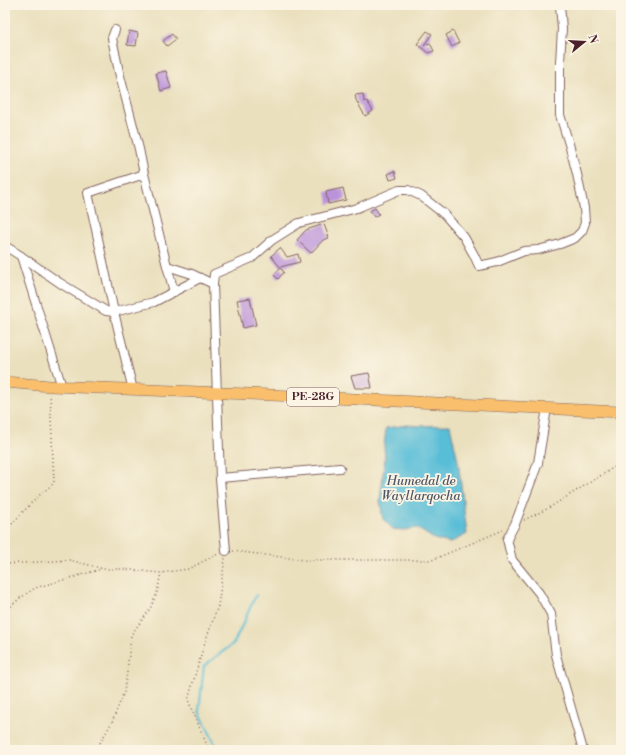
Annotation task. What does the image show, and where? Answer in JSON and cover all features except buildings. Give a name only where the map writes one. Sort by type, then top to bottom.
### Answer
[{"type":"highway","name":"PE-28G","points":[[5,382],[50,386],[621,412]]},
{"type":"street","points":[[226,551],[220,478],[213,284],[214,274],[252,258],[272,240],[299,223],[357,208],[399,190],[408,190],[421,196],[444,214],[464,237],[479,266],[497,262],[524,251],[538,250],[575,238],[582,231],[585,223],[584,208],[577,174],[560,114],[560,62],[562,29],[560,5]]},
{"type":"street","points":[[115,30],[112,38],[118,72],[139,149],[174,292]]},
{"type":"street","points":[[133,390],[88,193],[144,174]]},
{"type":"street","points":[[5,246],[60,283],[106,311],[114,312],[154,302],[200,278]]},
{"type":"street","points":[[21,256],[62,386]]},
{"type":"street","points":[[167,266],[213,284]]},
{"type":"street","points":[[548,408],[538,463],[515,524],[507,539],[512,560],[539,593],[551,614],[556,655],[583,750]]},
{"type":"street","points":[[220,478],[340,468]]},
{"type":"path","points":[[5,528],[10,526],[35,499],[54,483],[50,386]]},
{"type":"path","points":[[5,564],[70,560],[104,568],[161,573],[188,569],[226,551],[305,560],[432,560],[547,509],[621,463]]},
{"type":"path","points":[[209,750],[188,700],[203,648],[218,606],[226,551]]},
{"type":"path","points":[[5,612],[20,598],[35,588],[104,568]]},
{"type":"path","points":[[96,750],[112,722],[124,692],[131,635],[150,609],[157,593],[161,573]]},
{"type":"water","name":"Humedal de Wayllarqocha","points":[[408,425],[450,425],[458,461],[467,534],[450,543],[434,539],[417,528],[404,530],[393,529],[383,519],[380,500],[385,458],[384,446],[386,428]]},
{"type":"waterway","points":[[218,750],[199,711],[204,666],[234,643],[256,595]]}]
